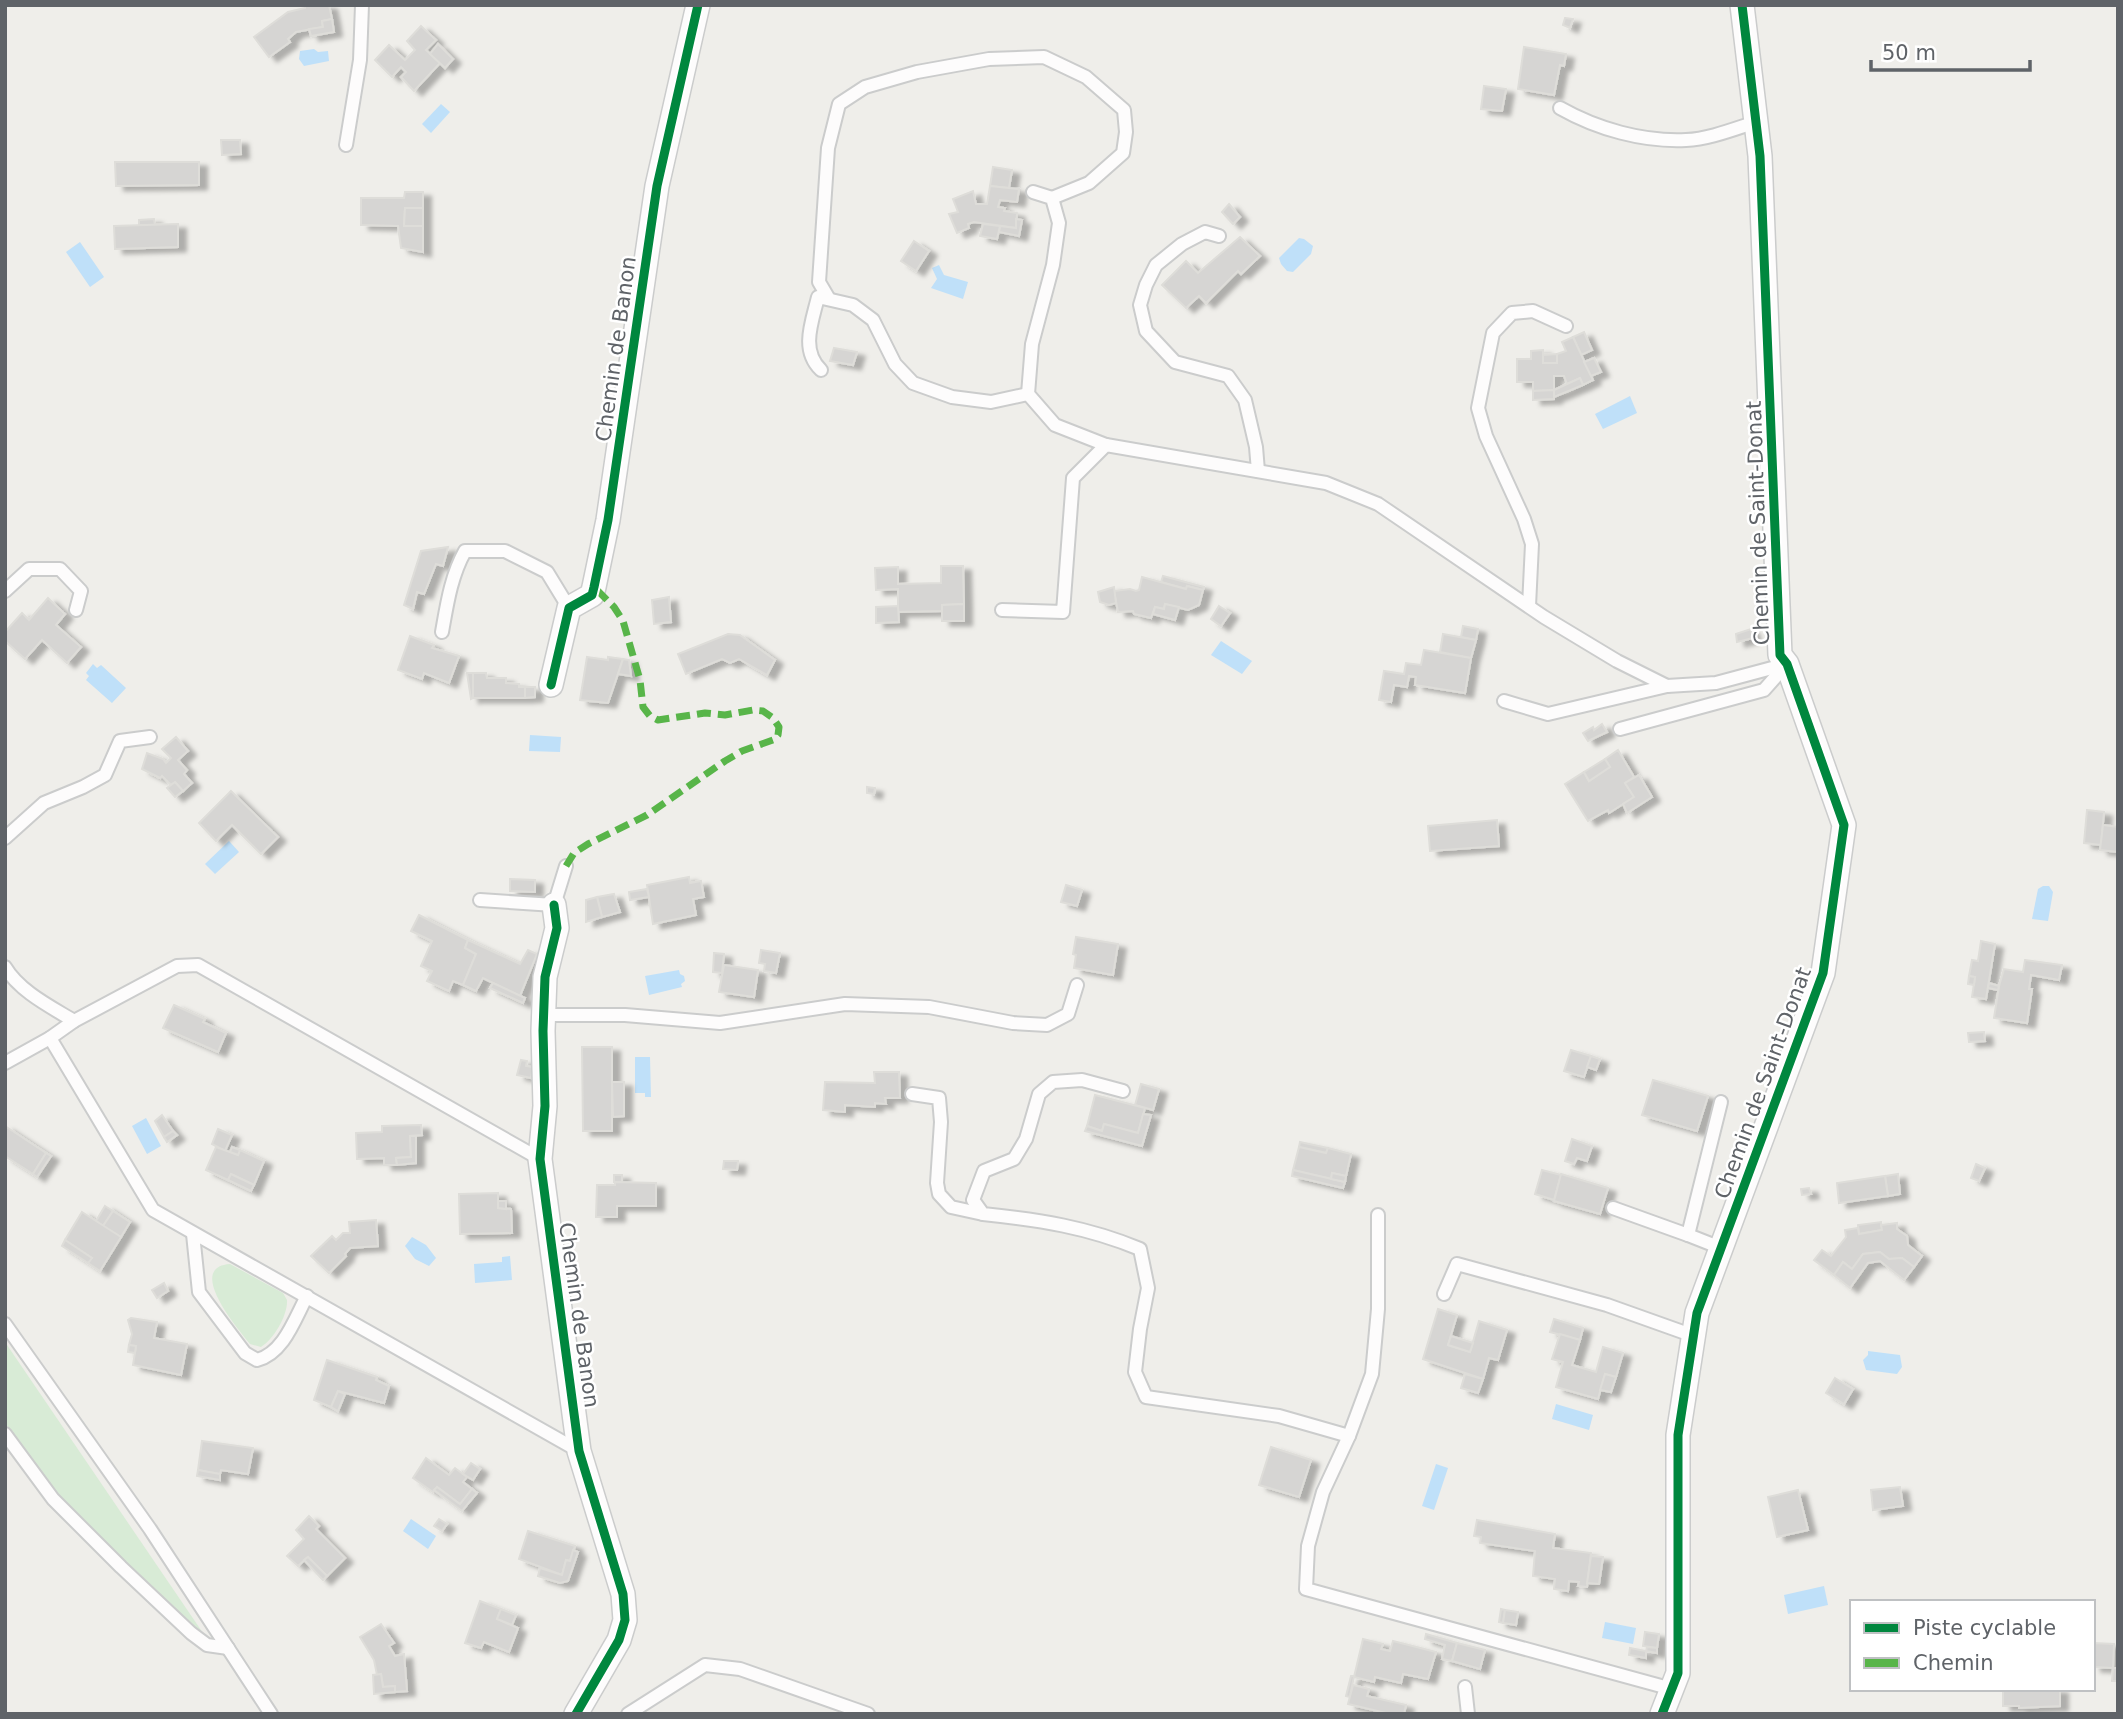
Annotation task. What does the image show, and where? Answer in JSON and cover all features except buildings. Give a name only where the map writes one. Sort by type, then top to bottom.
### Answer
[{"type":"street","name":"Chemin de Banon","points":[[569,608],[592,595],[594,587],[610,507],[657,186],[698,5]]},
{"type":"street","name":"Chemin de Saint-Donat","points":[[1662,1714],[1678,1673],[1678,1435],[1697,1312],[1823,973],[1844,825],[1787,664],[1780,655],[1760,156],[1742,5]]},
{"type":"street","points":[[551,685],[569,608]]},
{"type":"street","name":"Chemin de Banon","points":[[554,905],[557,928],[545,977],[545,1107],[540,1159],[579,1451],[623,1594],[625,1620],[619,1640],[584,1710]]},
{"type":"lane","points":[[346,145],[360,60],[362,5]]},
{"type":"lane","points":[[829,299],[819,282],[828,148],[839,104],[865,87],[917,72],[989,59],[1044,57],[1086,77],[1124,110],[1126,132],[1123,153],[1089,183],[1052,198],[1033,192]]},
{"type":"lane","points":[[1560,108],[1586,122],[1637,136],[1687,140],[1756,122]]},
{"type":"lane","points":[[1052,198],[1059,223],[1053,265],[1032,344],[1028,394],[1055,425],[1106,445],[1326,483],[1378,504],[1616,661],[1667,686]]},
{"type":"lane","points":[[1219,236],[1205,232],[1182,243],[1156,265],[1140,305],[1146,331],[1175,362],[1228,376],[1245,400],[1256,447],[1258,471]]},
{"type":"lane","points":[[821,370],[815,364],[807,346],[818,297],[853,305],[873,320],[895,364],[913,383],[952,397],[991,401],[1028,394]]},
{"type":"lane","points":[[1529,606],[1532,544],[1524,519],[1486,436],[1478,408],[1493,333],[1512,313],[1533,311],[1566,326]]},
{"type":"lane","points":[[1002,610],[1063,612],[1073,478],[1106,445]]},
{"type":"lane","points":[[442,632],[449,591],[457,565],[465,551],[505,551],[547,572],[569,608]]},
{"type":"lane","points":[[5,591],[29,569],[60,569],[80,591],[76,610]]},
{"type":"lane","points":[[1504,701],[1548,714],[1667,686],[1716,683],[1787,664]]},
{"type":"lane","points":[[1620,729],[1764,690],[1787,664]]},
{"type":"lane","points":[[5,838],[44,803],[105,775],[120,741],[150,737]]},
{"type":"lane","points":[[480,900],[554,905],[566,866]]},
{"type":"lane","points":[[5,1063],[74,1021],[177,966],[198,965],[540,1159]]},
{"type":"lane","points":[[5,967],[37,998],[74,1021]]},
{"type":"lane","points":[[543,1015],[625,1015],[720,1023],[845,1004],[929,1007],[1013,1023],[1047,1025],[1068,1014],[1077,985]]},
{"type":"lane","points":[[50,1038],[153,1210],[579,1451]]},
{"type":"lane","points":[[983,1214],[973,1200],[985,1171],[1014,1159],[1026,1139],[1039,1094],[1053,1082],[1082,1080],[1123,1091]]},
{"type":"lane","points":[[912,1094],[939,1098],[942,1122],[937,1183],[939,1194],[951,1207],[983,1214],[1053,1222],[1106,1235],[1140,1249],[1148,1288],[1135,1372],[1146,1397],[1279,1416],[1349,1436]]},
{"type":"lane","points":[[1688,1235],[1721,1102]]},
{"type":"lane","points":[[1613,1208],[1721,1248]]},
{"type":"lane","points":[[1378,1215],[1378,1309],[1372,1374],[1349,1436],[1323,1492],[1308,1546],[1306,1588],[1672,1689]]},
{"type":"lane","points":[[193,1234],[199,1292],[245,1353],[257,1360],[268,1357],[284,1339],[307,1296]]},
{"type":"lane","points":[[1444,1294],[1457,1264],[1606,1305],[1693,1336]]},
{"type":"lane","points":[[5,1324],[150,1529],[271,1714]]},
{"type":"lane","points":[[5,1434],[53,1499],[131,1576],[207,1645],[228,1648]]},
{"type":"lane","points":[[628,1714],[705,1665],[740,1669],[868,1714]]},
{"type":"lane","points":[[1465,1687],[1468,1714]]},
{"type":"green space","points":[[230,1264],[283,1293],[287,1300],[279,1326],[261,1347],[250,1344],[227,1313],[213,1287],[212,1276],[217,1268]]},
{"type":"green space","points":[[5,1342],[205,1636],[197,1633],[34,1468],[5,1422]]},
{"type":"water","points":[[314,49],[318,52],[328,51],[329,61],[304,66],[299,59],[300,51]]},
{"type":"water","points":[[441,104],[450,112],[431,133],[422,124]]},
{"type":"water","points":[[1299,238],[1313,246],[1311,254],[1293,272],[1287,271],[1279,258]]},
{"type":"water","points":[[80,242],[104,277],[90,287],[66,252]]},
{"type":"water","points":[[939,265],[944,275],[968,282],[963,299],[931,288],[937,279],[932,268]]},
{"type":"water","points":[[1630,396],[1637,413],[1603,429],[1595,414]]},
{"type":"water","points":[[1221,641],[1252,661],[1242,674],[1211,655]]},
{"type":"water","points":[[93,664],[97,668],[101,665],[126,688],[112,703],[86,680],[89,676],[86,673]]},
{"type":"water","points":[[530,735],[561,737],[560,752],[529,751]]},
{"type":"water","points":[[229,841],[239,852],[215,874],[205,864]]},
{"type":"water","points":[[2049,886],[2053,892],[2048,921],[2032,919],[2038,889]]},
{"type":"water","points":[[679,970],[685,981],[681,984],[682,987],[649,995],[645,976]]},
{"type":"water","points":[[635,1057],[650,1057],[651,1097],[645,1097],[645,1093],[635,1093]]},
{"type":"water","points":[[146,1118],[161,1146],[147,1154],[132,1126]]},
{"type":"water","points":[[412,1237],[426,1245],[436,1258],[429,1266],[415,1259],[405,1246]]},
{"type":"water","points":[[510,1256],[512,1280],[475,1283],[474,1264],[502,1262],[502,1257]]},
{"type":"water","points":[[1868,1351],[1900,1355],[1902,1367],[1897,1374],[1866,1370],[1863,1360]]},
{"type":"water","points":[[1556,1404],[1593,1415],[1589,1430],[1552,1419]]},
{"type":"water","points":[[1436,1464],[1448,1468],[1434,1510],[1422,1506]]},
{"type":"water","points":[[411,1519],[436,1536],[428,1549],[403,1531]]},
{"type":"water","points":[[1824,1586],[1828,1605],[1788,1614],[1784,1595]]},
{"type":"water","points":[[1605,1622],[1636,1628],[1633,1644],[1602,1638]]},
{"type":"marked path","points":[[566,866],[574,853],[588,844],[647,815],[742,751],[773,740],[778,735],[779,727],[773,718],[763,711],[753,710],[658,720],[650,716],[643,707],[640,680],[623,621],[614,607],[594,587]]},
{"type":"cycle path","points":[[551,685],[569,608],[592,595],[594,587],[608,520],[657,186],[698,5]]},
{"type":"cycle path","points":[[1662,1714],[1678,1673],[1678,1435],[1697,1313],[1823,973],[1844,825],[1787,664],[1780,655],[1760,156],[1742,5]]},
{"type":"cycle path","points":[[554,905],[557,928],[545,977],[545,1106],[540,1159],[579,1451],[623,1594],[625,1620],[619,1640],[576,1714]]}]
